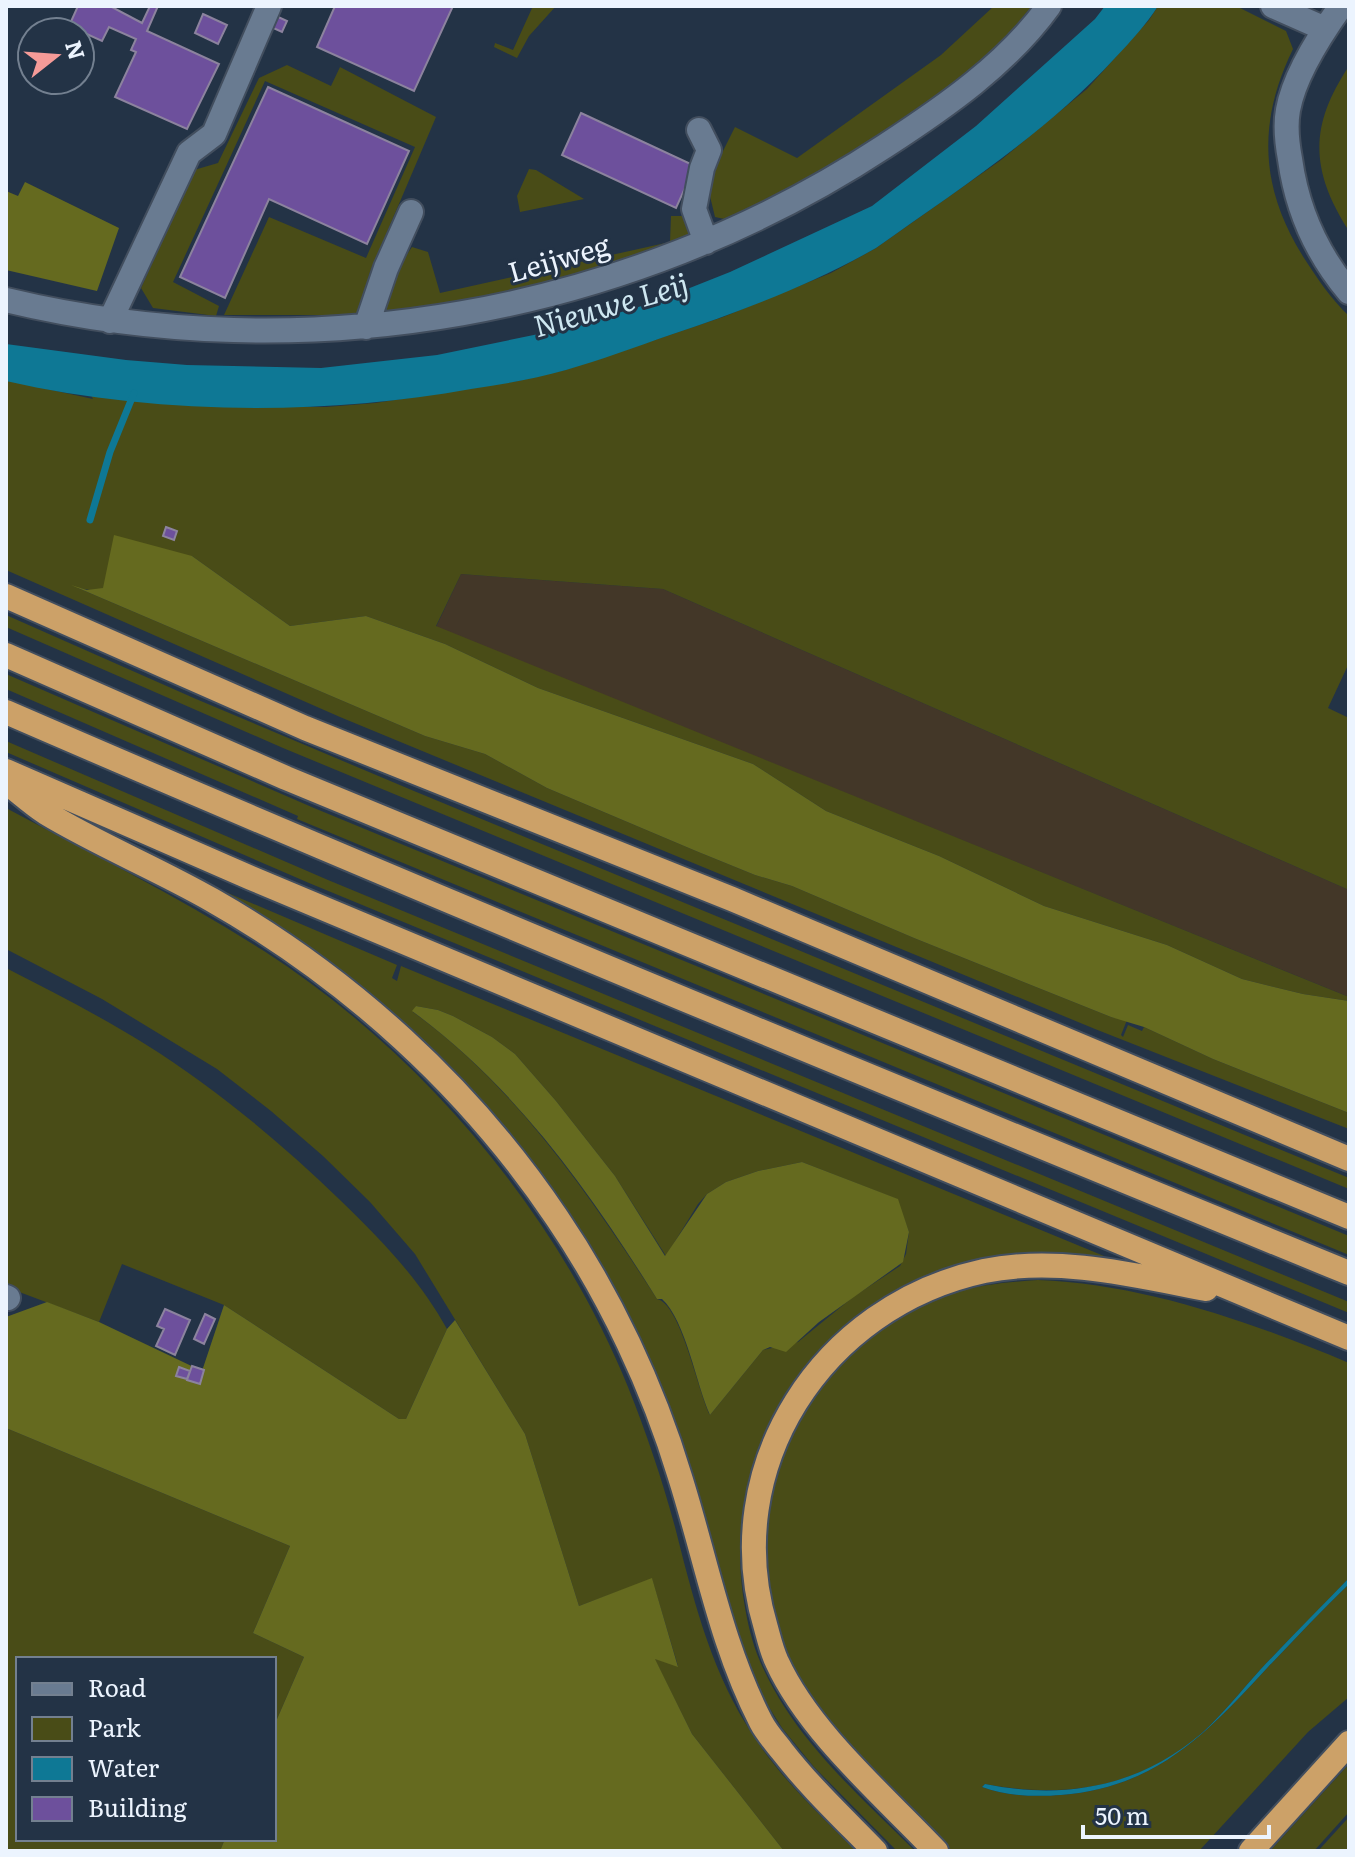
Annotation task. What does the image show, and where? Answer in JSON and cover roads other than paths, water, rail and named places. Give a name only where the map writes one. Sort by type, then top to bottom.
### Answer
[{"type":"highway","points":[[6,596],[305,728],[732,899],[1349,1159]]},
{"type":"highway","points":[[6,655],[300,784],[1349,1217]]},
{"type":"highway","points":[[6,712],[693,1004],[1349,1273]]},
{"type":"highway","points":[[6,771],[266,884],[1349,1338]]},
{"type":"highway","points":[[6,782],[45,812],[213,900],[324,975],[370,1009],[424,1058],[503,1143],[558,1219],[608,1303],[655,1405],[680,1476],[723,1630],[763,1726],[807,1782],[875,1851]]},
{"type":"highway","points":[[936,1851],[801,1706],[776,1661],[761,1612],[754,1576],[753,1534],[760,1488],[774,1440],[798,1397],[827,1359],[860,1328],[899,1303],[945,1282],[985,1271],[1022,1266],[1100,1269],[1251,1297]]},
{"type":"highway","points":[[1251,1851],[1349,1743]]},
{"type":"street","points":[[110,321],[189,153],[214,134],[269,6]]},
{"type":"street","name":"Leijweg","points":[[6,300],[110,321],[261,331],[366,327],[484,310],[529,300],[648,265],[706,242],[817,188],[909,131],[972,84],[1009,53],[1049,6]]},
{"type":"street","points":[[1273,6],[1325,29]]},
{"type":"street","points":[[1341,6],[1296,84],[1288,110],[1287,138],[1294,191],[1305,223],[1327,264],[1349,292]]},
{"type":"street","points":[[699,130],[709,150],[694,209],[706,242]]},
{"type":"street","points":[[366,327],[386,268],[411,212]]},
{"type":"water","points":[[1105,6],[1158,6],[1121,52],[1060,111],[939,204],[876,248],[826,274],[749,307],[605,358],[531,379],[414,398],[297,407],[179,406],[63,392],[6,381],[6,344],[187,365],[321,368],[437,355],[563,329],[652,303],[730,272],[872,206],[976,126],[1095,19]]},
{"type":"water","points":[[1349,1578],[1349,1584],[1223,1714],[1201,1735],[1152,1769],[1095,1790],[1061,1795],[1021,1795],[982,1787],[985,1784],[1015,1789],[1072,1789],[1100,1785],[1153,1766],[1210,1726]]},
{"type":"waterway","points":[[90,520],[110,452],[134,393]]},
{"type":"water label","name":"Nieuwe Leij","points":[[611,306]]}]
